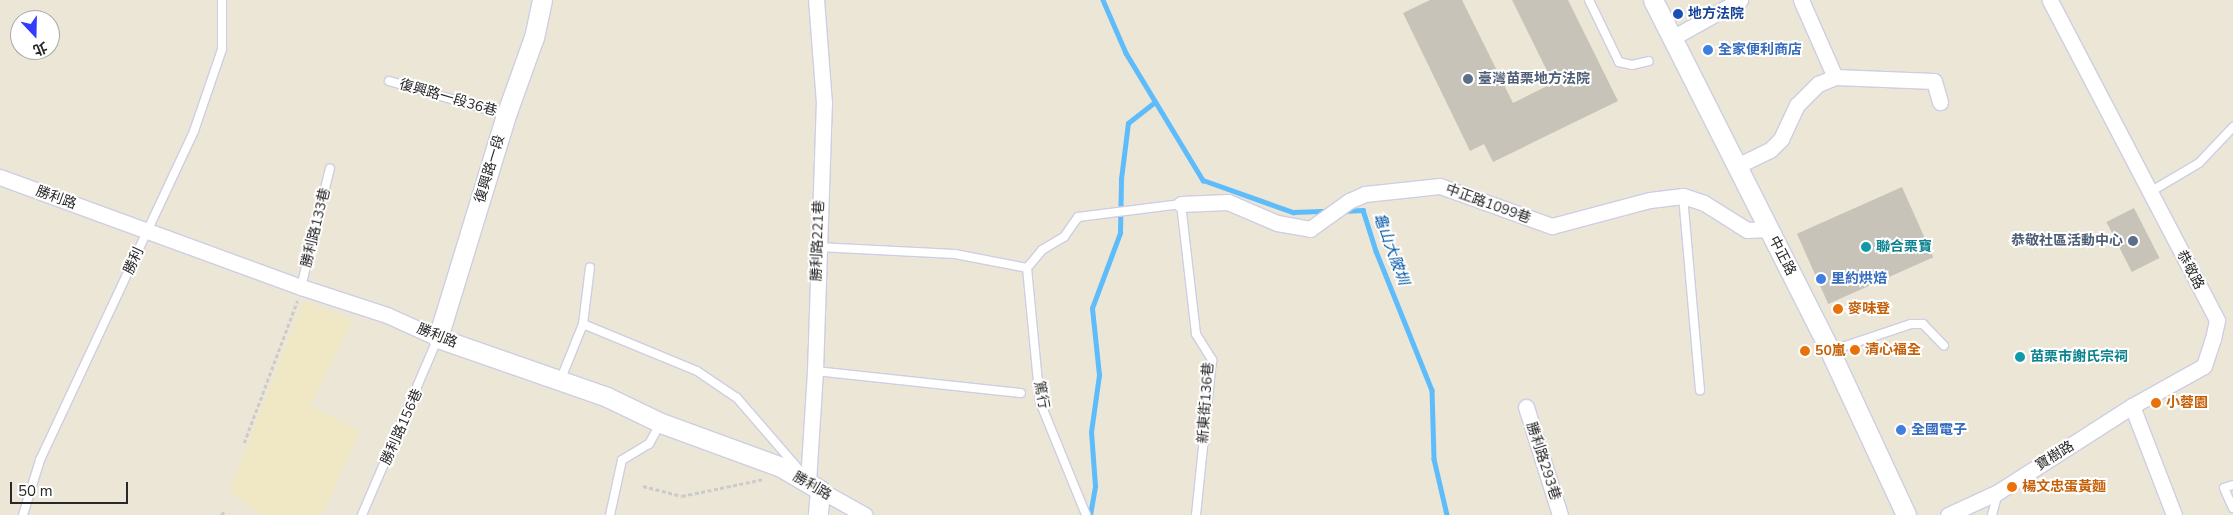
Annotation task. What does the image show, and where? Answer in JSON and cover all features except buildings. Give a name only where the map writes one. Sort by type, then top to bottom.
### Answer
[{"type":"street","name":"復興路一段","points":[[438,338],[506,115],[534,37],[542,0]]},
{"type":"street","name":"勝利路221巷","points":[[807,482],[815,371],[824,103],[816,0]]},
{"type":"street","name":"中正路","points":[[1653,0],[1830,351],[1906,515]]},
{"type":"street","points":[[1672,38],[1740,0]]},
{"type":"street","points":[[1801,0],[1835,77]]},
{"type":"street","name":"恭敬路","points":[[2050,0],[2217,320],[2204,366],[2132,406]]},
{"type":"street","points":[[1737,166],[1770,150],[1781,138],[1797,104],[1818,84],[1835,77],[1934,81],[1940,102]]},
{"type":"street","name":"勝利路","points":[[0,177],[301,287],[387,315],[438,338],[607,397],[661,423],[807,482],[865,515]]},
{"type":"street","name":"中正路1099巷","points":[[1181,204],[1228,202],[1277,222],[1310,229],[1365,194],[1440,186],[1552,226],[1650,200],[1683,196],[1704,203],[1747,230],[1768,229]]},
{"type":"street","points":[[2132,406],[2174,515]]},
{"type":"street","name":"寶樹路","points":[[1948,515],[1998,492],[2132,406]]},
{"type":"street","name":"勝利路293巷","points":[[1526,407],[1560,515]]},
{"type":"street","points":[[807,482],[818,515]]},
{"type":"lane","name":"勝利","points":[[23,515],[40,460],[194,131],[222,49],[222,0]]},
{"type":"lane","points":[[1589,0],[1619,62],[1625,66],[1649,61]]},
{"type":"lane","name":"復興路一段36巷","points":[[389,81],[506,115]]},
{"type":"lane","points":[[2150,192],[2199,163],[2233,127]]},
{"type":"lane","name":"勝利路133巷","points":[[301,287],[330,168]]},
{"type":"lane","points":[[1683,196],[1700,390]]},
{"type":"lane","points":[[818,247],[955,254],[1027,268],[1042,250],[1064,237],[1078,217],[1181,204]]},
{"type":"lane","name":"新東街136巷","points":[[1181,204],[1196,334],[1212,360],[1196,515]]},
{"type":"lane","points":[[560,381],[583,324],[590,268]]},
{"type":"lane","name":"篤行","points":[[1027,268],[1040,402],[1086,515]]},
{"type":"lane","points":[[583,324],[697,371],[737,398],[790,457],[807,482]]},
{"type":"lane","points":[[1830,351],[1911,324],[1923,324],[1944,346]]},
{"type":"lane","name":"勝利路156巷","points":[[362,515],[438,338]]},
{"type":"lane","points":[[815,371],[1021,393]]},
{"type":"lane","points":[[610,515],[622,460],[649,444],[661,423]]},
{"type":"lane","points":[[2233,485],[2224,488],[2233,508]]},
{"type":"lane","points":[[1992,515],[1998,492]]},
{"type":"path","points":[[244,443],[301,287]]},
{"type":"path","points":[[643,486],[682,496],[807,482]]},
{"type":"path","points":[[221,515],[224,512]]},
{"type":"shaded area","points":[[304,301],[352,320],[311,406],[360,431],[322,515],[262,515],[229,492]]},
{"type":"waterway","name":"龜山大陂圳","points":[[1103,0],[1126,53],[1203,180],[1293,212],[1328,211]]},
{"type":"waterway","name":"龜山大陂圳","points":[[1090,515],[1095,486],[1091,432],[1099,375],[1092,308],[1120,233],[1121,179],[1128,123],[1155,102]]},
{"type":"waterway","name":"龜山大陂圳","points":[[1343,211],[1363,210],[1376,251],[1432,390],[1434,459],[1447,515]]},
{"type":"place","name":"地方法院","points":[[1678,14]]},
{"type":"place","name":"全家便利商店","points":[[1708,50]]},
{"type":"place","name":"臺灣苗栗地方法院","points":[[1468,79]]},
{"type":"place","name":"恭敬社區活動中心","points":[[2133,241]]},
{"type":"place","name":"聯合栗寶","points":[[1866,247]]},
{"type":"place","name":"里約烘焙","points":[[1821,279]]},
{"type":"place","name":"麥味登","points":[[1838,309]]},
{"type":"place","name":"清心福全","points":[[1855,350]]},
{"type":"place","name":"50嵐","points":[[1805,351]]},
{"type":"place","name":"苗栗市謝氏宗祠","points":[[2020,357]]},
{"type":"place","name":"小蓉園","points":[[2156,403]]},
{"type":"place","name":"全國電子","points":[[1901,430]]},
{"type":"place","name":"楊文忠蛋黃麵","points":[[2012,487]]}]
